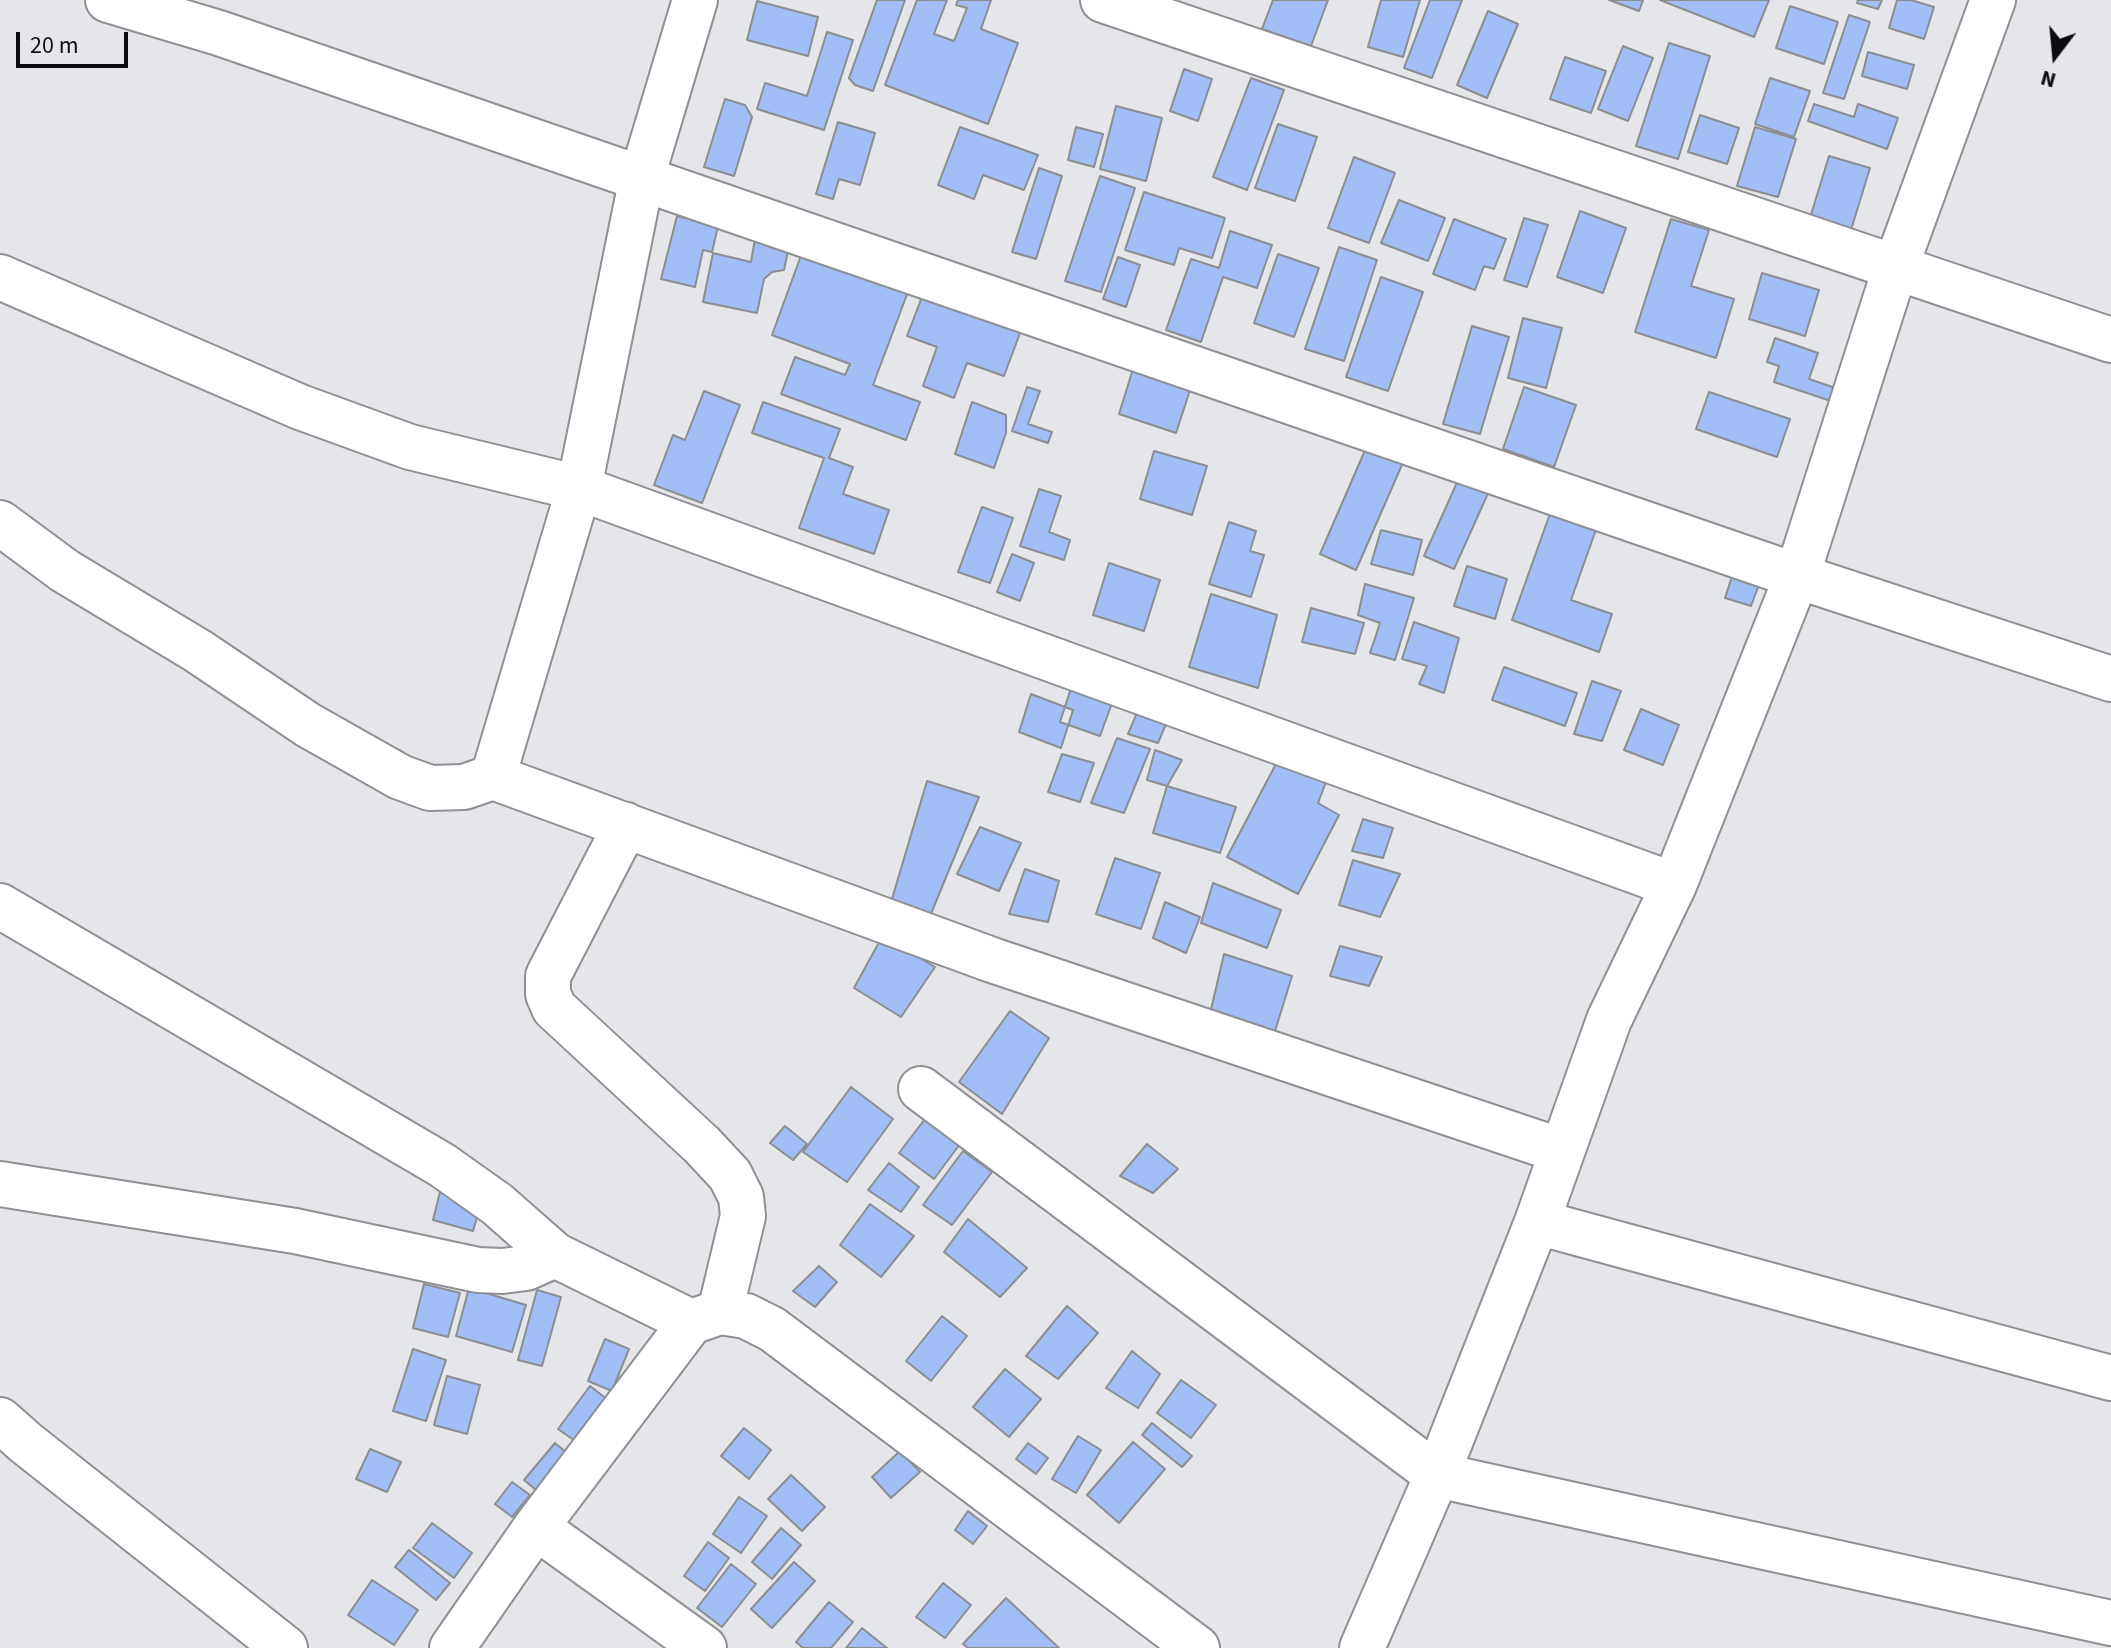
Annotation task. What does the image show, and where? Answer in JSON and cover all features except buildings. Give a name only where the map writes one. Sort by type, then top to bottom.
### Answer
[{"type":"street","points":[[108,0],[219,33],[1797,576],[2111,679]]},
{"type":"street","points":[[493,777],[579,488],[642,177],[695,0]]},
{"type":"street","points":[[1103,0],[2111,340]]},
{"type":"street","points":[[1362,1648],[1437,1475],[1537,1222],[1609,1020],[1674,885],[1797,576],[1895,269],[1993,0]]},
{"type":"street","points":[[0,277],[300,407],[410,447],[579,488],[1674,885]]},
{"type":"street","points":[[0,523],[65,571],[198,651],[308,725],[400,777],[430,788],[464,787],[493,777],[992,960],[1562,1151]]},
{"type":"street","points":[[452,1648],[536,1527],[705,1317],[743,1216],[741,1197],[730,1175],[702,1145],[554,1008],[548,994],[548,976],[626,825]]},
{"type":"street","points":[[0,906],[442,1165],[497,1204],[555,1255],[705,1317],[746,1316],[772,1329],[1197,1648]]},
{"type":"street","points":[[921,1089],[1437,1475],[2111,1623]]},
{"type":"street","points":[[0,1184],[295,1231],[478,1270],[526,1268],[555,1255]]},
{"type":"street","points":[[1537,1222],[2111,1378]]},
{"type":"street","points":[[0,1420],[285,1648]]},
{"type":"street","points":[[536,1527],[704,1648]]}]
